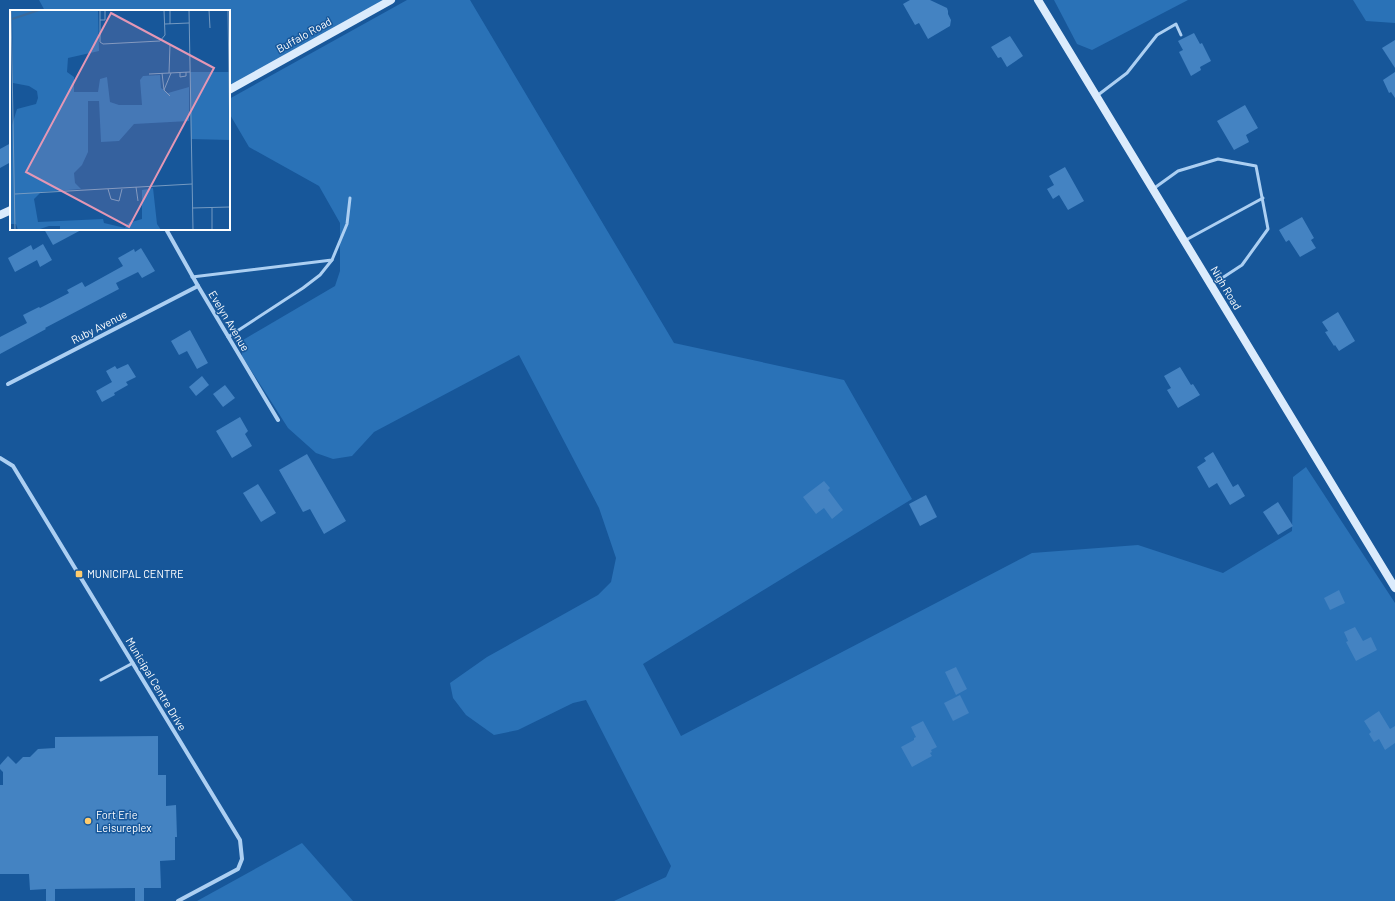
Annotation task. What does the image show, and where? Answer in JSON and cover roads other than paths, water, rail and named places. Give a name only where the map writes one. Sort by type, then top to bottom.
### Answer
[{"type":"street","name":"Buffalo Road","points":[[230,89],[390,0]]},
{"type":"street","name":"Nigh Road","points":[[1038,0],[1395,588]]},
{"type":"street","points":[[0,216],[10,211]]},
{"type":"street","name":"Evelyn Avenue","points":[[167,230],[192,277],[278,420]]},
{"type":"street","name":"Ruby Avenue","points":[[8,384],[198,286]]},
{"type":"street","name":"Municipal Centre Drive","points":[[0,458],[13,466],[240,840],[242,859],[238,869],[178,901]]},
{"type":"lane","points":[[1096,96],[1127,73],[1156,35],[1176,24],[1181,35]]},
{"type":"lane","points":[[1153,189],[1178,170],[1218,159],[1256,166],[1268,229],[1242,265],[1211,285]]},
{"type":"lane","points":[[228,337],[303,288],[320,275],[332,260],[347,224],[350,198]]},
{"type":"lane","points":[[1184,241],[1263,198]]},
{"type":"lane","points":[[192,277],[332,260]]},
{"type":"lane","points":[[101,680],[132,663]]},
{"type":"place","name":"MUNICIPAL CENTRE","points":[[79,574]]},
{"type":"place","name":"Fort Erie Leisureplex","points":[[88,821]]}]
